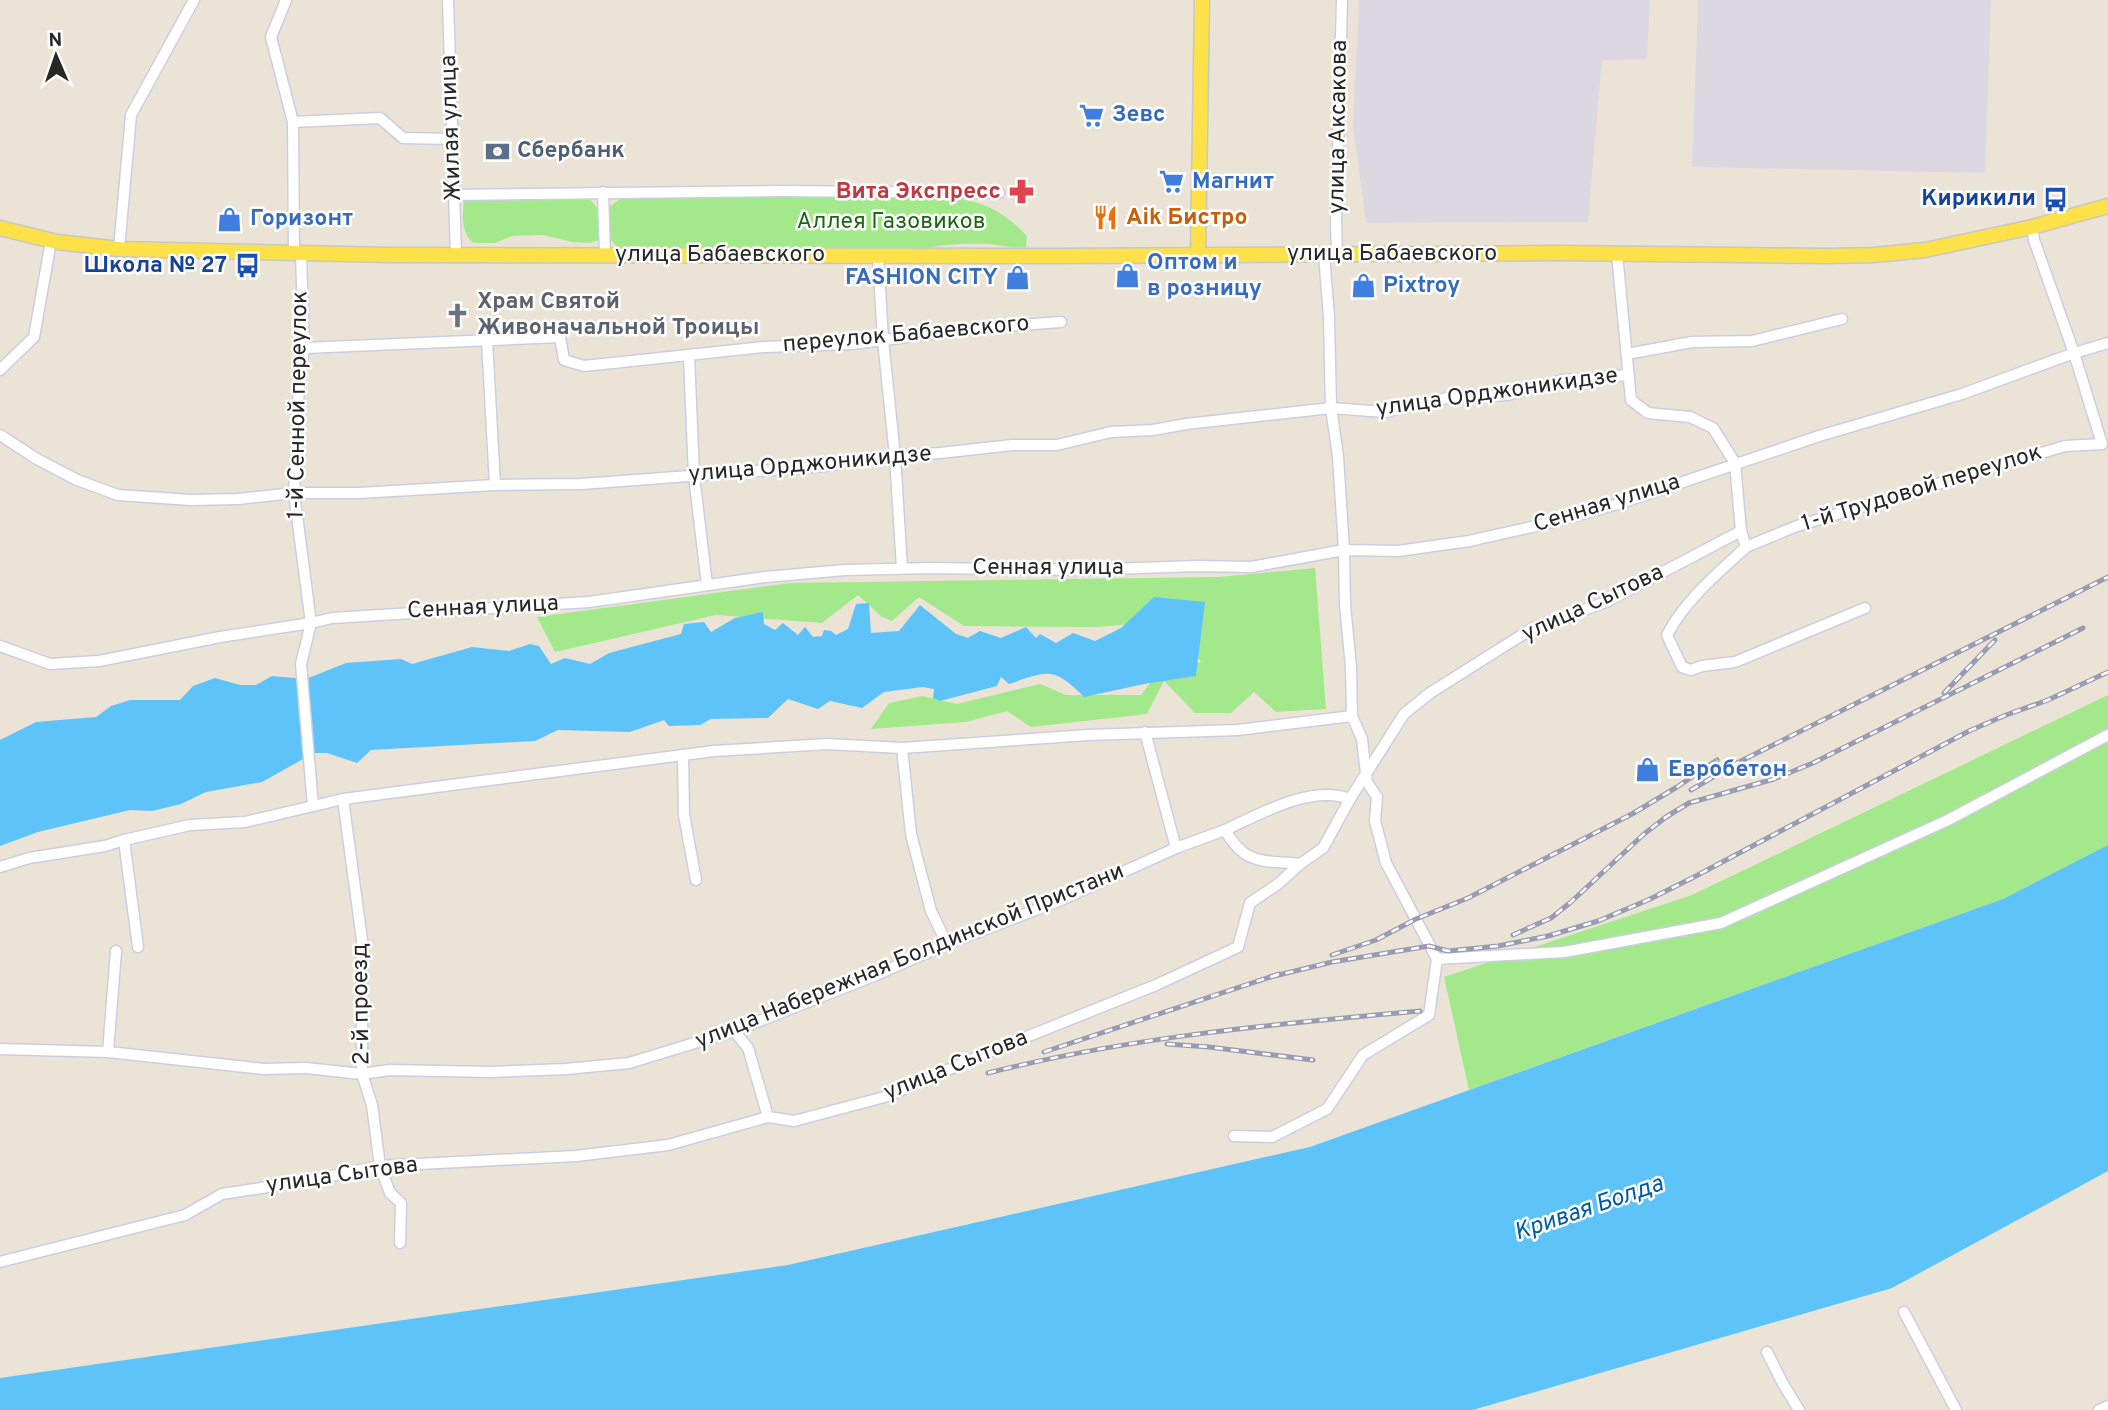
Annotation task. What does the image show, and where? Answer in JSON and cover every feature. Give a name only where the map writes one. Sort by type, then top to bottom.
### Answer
[{"type":"main road","points":[[1198,255],[1202,0]]},
{"type":"main road","name":"улица Бабаевского","points":[[0,228],[51,241],[119,249],[297,254],[1874,255],[1925,250],[2032,227],[2108,206]]},
{"type":"street","points":[[119,249],[131,115],[194,0]]},
{"type":"street","name":"1-й Сенной переулок","points":[[286,0],[271,37],[293,122],[297,254],[304,348],[299,382],[293,493],[311,623],[301,664],[313,806]]},
{"type":"street","name":"Жилая улица","points":[[448,0],[456,256]]},
{"type":"street","name":"улица Аксакова","points":[[1342,0],[1336,213],[1331,255],[1329,317],[1331,408],[1338,456],[1352,716],[1362,740],[1365,776],[1377,797],[1375,821],[1386,863],[1437,960]]},
{"type":"street","points":[[293,122],[380,118],[403,138],[451,139]]},
{"type":"street","points":[[454,195],[874,191],[999,193]]},
{"type":"street","points":[[603,192],[605,255]]},
{"type":"street","points":[[2032,227],[2034,240],[2105,446]]},
{"type":"street","points":[[0,370],[34,337],[51,241]]},
{"type":"street","points":[[878,254],[902,568]]},
{"type":"street","points":[[1616,254],[1631,400],[1648,414],[1690,417],[1713,428],[1735,463],[1741,531],[1746,547],[1676,616],[1667,635],[1682,667],[1691,670],[1735,662],[1865,608]]},
{"type":"street","name":"улица Орджоникидзе","points":[[1627,355],[1692,342],[1752,341],[1842,319]]},
{"type":"street","name":"переулок Бабаевского","points":[[487,340],[560,337],[564,360],[584,366],[764,347],[852,344],[979,328],[1061,322]]},
{"type":"street","points":[[304,348],[487,340],[495,485]]},
{"type":"street","name":"Сенная улица","points":[[0,646],[50,664],[99,661],[332,618],[589,602],[706,585],[845,570],[1082,570],[1251,566],[1344,550],[1398,551],[1469,541],[1618,504],[1735,463],[1962,394],[2108,343]]},
{"type":"street","points":[[689,356],[694,476],[706,585]]},
{"type":"street","name":"улица Орджоникидзе","points":[[0,435],[67,475],[118,495],[191,500],[238,499],[293,493],[581,484],[826,466],[874,457],[1012,445],[1058,445],[1111,432],[1153,430],[1331,408],[1385,412],[1447,398],[1507,395],[1563,380],[1629,375]]},
{"type":"street","name":"1-й Трудовой переулок","points":[[1746,547],[1797,526],[2065,446],[2105,446]]},
{"type":"street","name":"улица Сытова","points":[[0,1262],[185,1215],[222,1194],[380,1166],[576,1156],[654,1147],[768,1117],[794,1121],[888,1096],[1156,985],[1238,947],[1250,903],[1322,848],[1404,714],[1430,693],[1533,628],[1606,602],[1741,531]]},
{"type":"street","points":[[0,867],[29,858],[105,846],[190,825],[245,822],[343,799],[683,755],[827,744],[902,748],[1145,732],[1238,730],[1352,716]]},
{"type":"street","points":[[1145,732],[1175,848]]},
{"type":"street","points":[[1234,1136],[1272,1137],[1327,1109],[1363,1055],[1429,1015],[1437,960],[1564,952],[1721,923],[1948,820],[2108,735]]},
{"type":"street","points":[[902,748],[911,834],[931,911],[947,944]]},
{"type":"street","points":[[683,755],[684,815],[695,880]]},
{"type":"street","name":"улица Набережная Болдинской Пристани","points":[[0,1049],[108,1052],[264,1069],[306,1068],[362,1073],[389,1070],[554,1070],[629,1063],[734,1031],[876,975],[947,944],[1059,901],[1175,848],[1225,830],[1297,798],[1340,795],[1350,799]]},
{"type":"street","name":"2-й проезд","points":[[343,799],[362,940],[362,1073],[372,1105],[380,1166],[390,1193],[401,1203],[400,1243]]},
{"type":"street","points":[[1225,830],[1236,847],[1251,858],[1300,864]]},
{"type":"street","points":[[124,840],[138,947]]},
{"type":"street","points":[[108,1052],[116,951]]},
{"type":"street","points":[[734,1031],[748,1048],[768,1117]]},
{"type":"street","points":[[1904,1312],[1956,1410]]},
{"type":"street","points":[[1767,1352],[1799,1410]]},
{"type":"street","points":[[2099,1410],[2108,1406]]},
{"type":"shaded area","points":[[1359,0],[1650,0],[1647,59],[1602,60],[1588,222],[1366,223],[1353,126]]},
{"type":"shaded area","points":[[1698,0],[1991,0],[1985,173],[1692,167]]},
{"type":"green space","name":"Аллея Газовиков","points":[[623,197],[948,197],[980,204],[1011,221],[1027,236],[1026,247],[971,244],[921,249],[617,247],[610,239],[610,206]]},
{"type":"green space","points":[[590,199],[597,208],[599,240],[590,243],[542,235],[512,236],[495,243],[473,243],[464,229],[464,200]]},
{"type":"green space","points":[[1315,568],[1326,709],[1276,712],[1254,692],[1231,713],[1195,713],[1164,681],[1147,714],[1031,727],[1007,711],[966,722],[871,729],[889,703],[923,696],[957,704],[1040,684],[1066,695],[1141,695],[1161,669],[1201,662],[1166,621],[1097,627],[964,626],[919,597],[892,621],[882,617],[858,595],[822,623],[716,615],[555,652],[537,617],[790,583],[1219,577]]},
{"type":"green space","points":[[2108,695],[2108,845],[2003,899],[1469,1090],[1444,977],[1692,895]]},
{"type":"water","points":[[1154,597],[1205,602],[1196,676],[1084,697],[1065,680],[1050,674],[1009,684],[1001,677],[997,686],[940,701],[933,698],[934,689],[923,687],[884,692],[862,708],[830,701],[818,709],[788,699],[768,718],[711,719],[700,725],[669,726],[664,720],[630,732],[558,730],[535,741],[371,750],[357,763],[327,753],[314,753],[262,782],[206,792],[181,804],[152,811],[130,810],[38,832],[0,846],[0,740],[36,722],[96,717],[111,706],[130,700],[180,700],[193,686],[215,678],[240,685],[256,685],[272,676],[306,679],[346,663],[401,659],[412,664],[472,647],[509,651],[530,644],[539,646],[551,664],[565,658],[590,664],[609,653],[681,634],[684,624],[704,622],[711,632],[735,618],[763,612],[764,624],[775,630],[783,623],[798,635],[805,627],[813,637],[822,636],[824,630],[836,635],[848,629],[856,604],[869,603],[871,633],[899,631],[920,605],[956,634],[968,638],[980,631],[1001,638],[1026,627],[1036,638],[1040,634],[1056,643],[1073,633],[1095,641],[1121,628]]},
{"type":"water","name":"Кривая Болда","points":[[2108,845],[2108,1171],[1892,1288],[1473,1410],[0,1410],[0,1378],[788,1265],[1310,1147],[2003,899]]},
{"type":"railway","points":[[1691,790],[1737,763],[2108,577]]},
{"type":"railway","points":[[1513,935],[1551,918],[1644,834],[1689,803],[1774,779],[1813,763],[2083,628]]},
{"type":"railway","points":[[1944,693],[1995,640]]},
{"type":"railway","points":[[1270,977],[1332,962],[1429,946],[1448,951],[1498,946],[1548,936],[1598,921],[1694,877],[1969,731],[2048,700],[2108,672]]},
{"type":"railway","points":[[1332,955],[1376,940],[1416,919],[1468,898],[1632,814],[1717,760]]},
{"type":"railway","points":[[1044,1052],[1279,974]]},
{"type":"railway","points":[[988,1073],[1095,1050],[1202,1033],[1420,1011]]},
{"type":"railway","points":[[1167,1044],[1313,1060]]},
{"type":"place","name":"Зевс","points":[[1092,115]]},
{"type":"place","name":"Сбербанк","points":[[497,151]]},
{"type":"place","name":"Магнит","points":[[1172,182]]},
{"type":"place","name":"Вита Экспресс","points":[[1021,192]]},
{"type":"place","name":"Кирикили","points":[[2056,199]]},
{"type":"place","name":"Aik Бистро","points":[[1106,218]]},
{"type":"place","name":"Горизонт","points":[[230,219]]},
{"type":"place","name":"Школа № 27","points":[[247,266]]},
{"type":"place","name":"Оптом и в розницу","points":[[1127,276]]},
{"type":"place","name":"FASHION CITY","points":[[1018,278]]},
{"type":"place","name":"Pixtroy","points":[[1363,286]]},
{"type":"place","name":"Храм Святой Живоначальной Троицы","points":[[457,315]]},
{"type":"place","name":"Евробетон","points":[[1648,770]]}]
